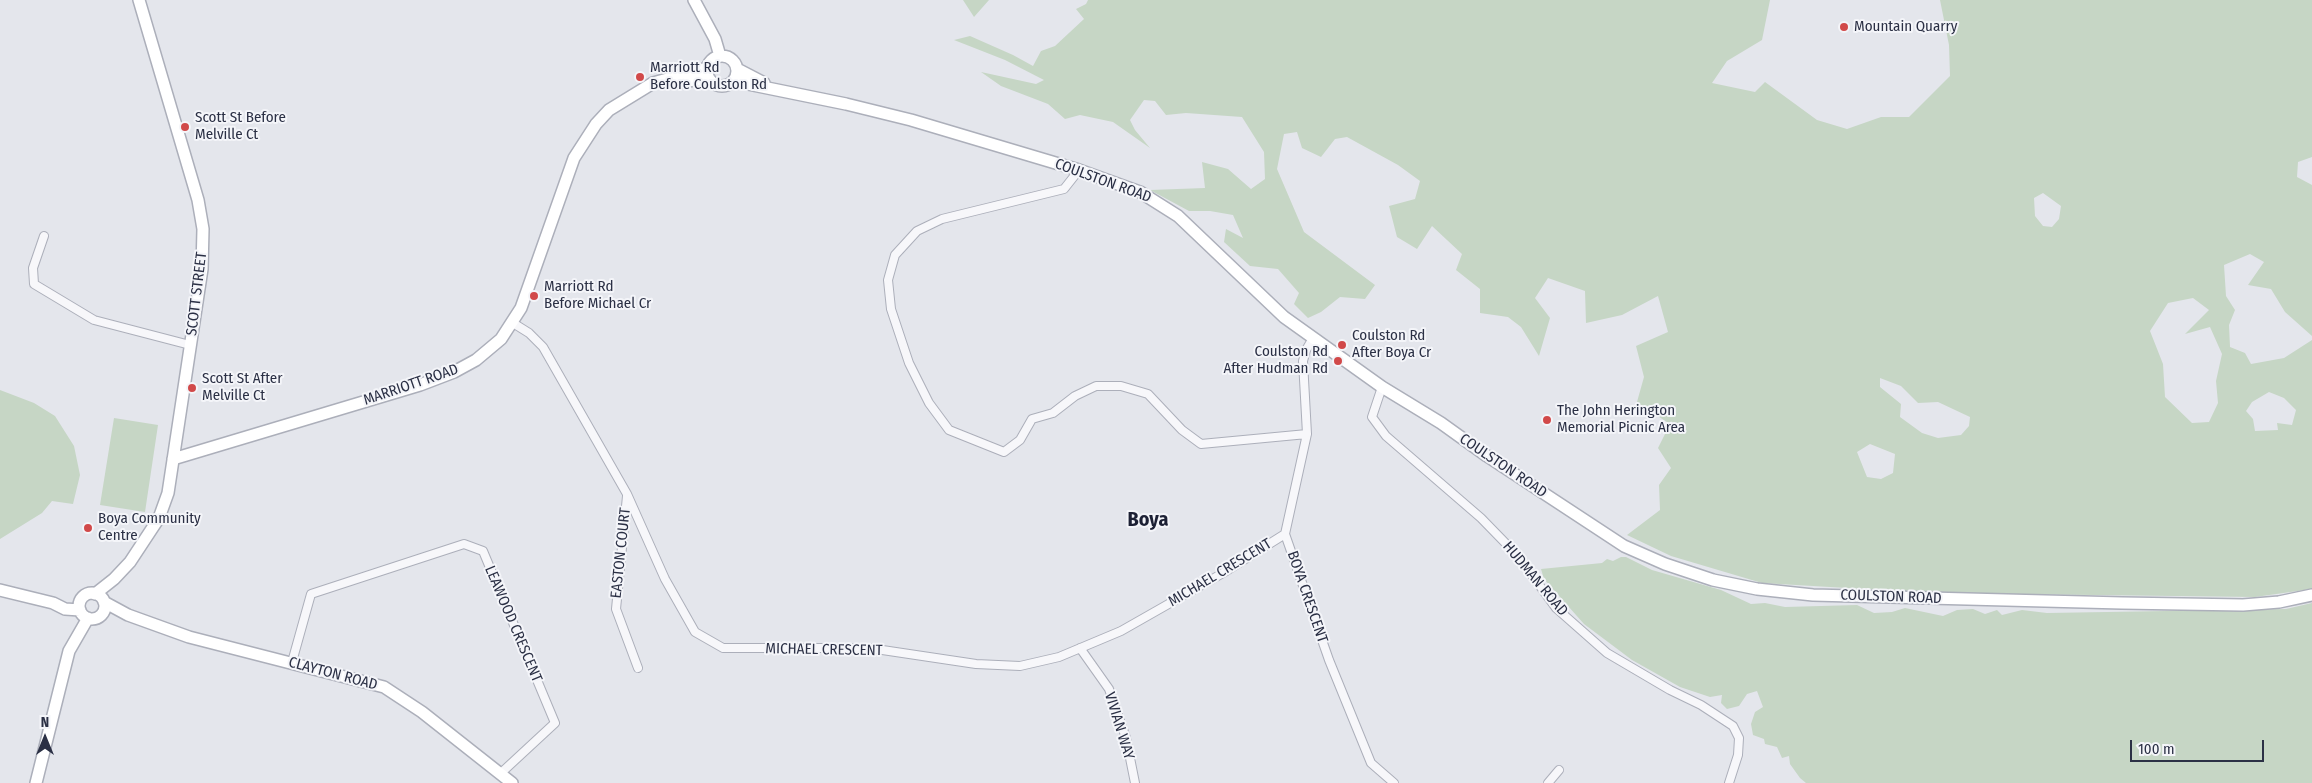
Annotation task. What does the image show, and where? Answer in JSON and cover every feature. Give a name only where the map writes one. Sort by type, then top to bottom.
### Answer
[{"type":"street","name":"SCOTT STREET","points":[[82,611],[89,593],[101,599],[114,579],[130,562],[159,518],[168,493],[202,270],[203,229],[198,200],[139,0]]},
{"type":"street","points":[[694,0],[710,30],[714,61],[708,75],[711,81],[720,85],[733,80],[737,69],[731,59],[714,61]]},
{"type":"street","name":"MARRIOTT ROAD","points":[[172,459],[420,384],[454,372],[476,360],[491,348],[513,323],[529,288],[574,158],[596,124],[609,110],[626,98],[646,89],[652,83],[714,61]]},
{"type":"street","name":"COULSTON ROAD","points":[[737,69],[769,87]]},
{"type":"street","name":"MARRIOTT ROAD","points":[[646,89],[651,90],[694,80],[711,81]]},
{"type":"street","name":"COULSTON ROAD","points":[[733,80],[911,120],[1079,170],[1140,192],[1178,216],[1262,297],[1313,338],[1382,387],[1441,423],[1487,456],[1624,546],[1665,564],[1713,580],[1757,589],[1813,595],[2122,603],[2243,605],[2279,602],[2312,595]]},
{"type":"street","points":[[1079,170],[1064,189],[942,219],[917,231],[895,255],[888,280],[891,309],[909,363],[929,403],[949,430],[1004,452],[1020,440],[1032,419],[1053,414],[1075,396],[1096,386],[1121,386],[1148,394],[1182,430],[1201,444],[1307,434]]},
{"type":"street","points":[[44,236],[33,268],[34,284],[94,320],[190,345]]},
{"type":"street","name":"MICHAEL CRESCENT","points":[[513,323],[528,333],[543,347],[627,494],[665,579],[695,632],[723,648],[869,648],[976,664],[1020,666],[1058,657],[1121,631],[1223,573],[1285,534]]},
{"type":"street","name":"BOYA CRESCENT","points":[[1313,338],[1306,350],[1303,361],[1307,434],[1285,534],[1329,660],[1371,763],[1394,783]]},
{"type":"street","name":"HUDMAN ROAD","points":[[1382,387],[1372,417],[1386,436],[1481,518],[1518,556],[1556,608],[1607,654],[1734,726],[1739,738],[1738,755],[1729,783]]},
{"type":"street","name":"EASTON COURT","points":[[627,494],[616,609],[638,668]]},
{"type":"street","name":"LEAWOOD CRESCENT","points":[[292,662],[311,594],[464,544],[483,550],[555,723],[501,773]]},
{"type":"street","points":[[0,590],[53,603],[65,609],[82,611],[95,618],[101,615],[104,610],[101,599]]},
{"type":"street","name":"CLAYTON ROAD","points":[[101,599],[128,615],[189,637],[384,687],[422,712],[512,783]]},
{"type":"street","points":[[36,783],[70,651],[76,638],[79,636],[82,611]]},
{"type":"street","name":"CLAYTON ROAD","points":[[101,615],[128,615]]},
{"type":"street","name":"VIVIAN WAY","points":[[1080,648],[1110,689],[1126,738],[1134,783]]},
{"type":"street","points":[[1548,783],[1559,770]]},
{"type":"green space","points":[[963,0],[989,0],[974,17]]},
{"type":"green space","points":[[1088,0],[1770,0],[1762,40],[1727,61],[1712,83],[1755,92],[1765,82],[1817,120],[1847,129],[1881,117],[1909,117],[1950,76],[1949,45],[1940,0],[2312,0],[2312,157],[2298,162],[2297,177],[2312,185],[2312,336],[2285,312],[2271,289],[2248,285],[2264,262],[2250,254],[2224,265],[2226,296],[2235,310],[2229,325],[2230,347],[2245,353],[2251,364],[2284,358],[2312,340],[2312,589],[2255,597],[1932,593],[1762,583],[1671,556],[1627,535],[1660,510],[1659,485],[1671,468],[1658,448],[1670,424],[1653,413],[1635,409],[1644,377],[1636,346],[1668,332],[1658,296],[1622,315],[1586,323],[1585,291],[1548,278],[1535,298],[1550,318],[1539,356],[1521,327],[1508,317],[1480,313],[1480,289],[1456,270],[1462,254],[1432,226],[1417,249],[1397,237],[1389,206],[1415,199],[1420,181],[1398,165],[1347,137],[1335,139],[1321,157],[1302,148],[1297,132],[1284,134],[1277,169],[1304,232],[1375,285],[1365,299],[1340,297],[1321,312],[1308,318],[1294,304],[1299,293],[1278,269],[1250,266],[1224,242],[1226,229],[1243,238],[1233,215],[1210,211],[1189,211],[1150,190],[1205,188],[1202,162],[1228,169],[1251,189],[1265,179],[1264,152],[1242,117],[1186,113],[1166,115],[1155,101],[1144,100],[1130,120],[1135,130],[1150,148],[1113,122],[1080,115],[1065,119],[1048,104],[1001,86],[981,72],[1036,84],[1044,80],[1005,60],[954,40],[970,36],[1033,66],[1041,51],[1055,46],[1084,19],[1076,9],[1086,4]],"holes":[[[2043,193],[2061,206],[2059,219],[2052,227],[2043,226],[2035,216],[2034,198]],[[2193,298],[2209,310],[2185,334],[2210,327],[2222,354],[2216,381],[2218,403],[2209,422],[2192,423],[2165,397],[2163,364],[2150,331],[2168,303]],[[1880,378],[1901,386],[1918,403],[1938,402],[1970,417],[1969,426],[1961,435],[1938,438],[1922,433],[1900,417],[1901,404],[1880,387]],[[2269,392],[2284,398],[2296,410],[2292,425],[2277,423],[2278,430],[2255,431],[2253,419],[2246,411],[2252,402]],[[1870,444],[1895,454],[1893,473],[1881,479],[1867,477],[1857,452]]]},
{"type":"green space","points":[[0,390],[34,403],[55,416],[74,446],[80,475],[73,504],[52,501],[42,513],[0,539]]},
{"type":"green space","points":[[114,418],[158,425],[145,512],[100,505]]},
{"type":"green space","points":[[1626,557],[1652,570],[1721,590],[1751,604],[1765,603],[1785,607],[1857,605],[1874,613],[1892,612],[1905,608],[1943,616],[1957,610],[1973,609],[1985,614],[1997,610],[2002,615],[2022,610],[2047,613],[2286,609],[2312,603],[2312,783],[1806,783],[1790,764],[1789,756],[1782,758],[1777,747],[1765,744],[1764,739],[1753,735],[1751,724],[1755,712],[1763,707],[1757,691],[1747,694],[1739,706],[1727,709],[1721,703],[1722,695],[1710,697],[1680,687],[1632,660],[1584,624],[1544,579],[1541,569],[1602,563],[1607,559],[1613,561]]},
{"type":"place","name":"Mountain Quarry","points":[[1844,27]]},
{"type":"place","name":"Marriott Rd Before Coulston Rd","points":[[640,77]]},
{"type":"place","name":"Scott St Before Melville Ct","points":[[185,127]]},
{"type":"place","name":"Marriott Rd Before Michael Cr","points":[[534,296]]},
{"type":"place","name":"Coulston Rd After Boya Cr","points":[[1342,345]]},
{"type":"place","name":"Coulston Rd After Hudman Rd","points":[[1338,361]]},
{"type":"place","name":"Scott St After Melville Ct","points":[[192,388]]},
{"type":"place","name":"The John Herington Memorial Picnic Area","points":[[1547,420]]},
{"type":"place","name":"Boya Community Centre","points":[[88,528]]},
{"type":"district","name":"Boya","points":[[1148,520]]}]
